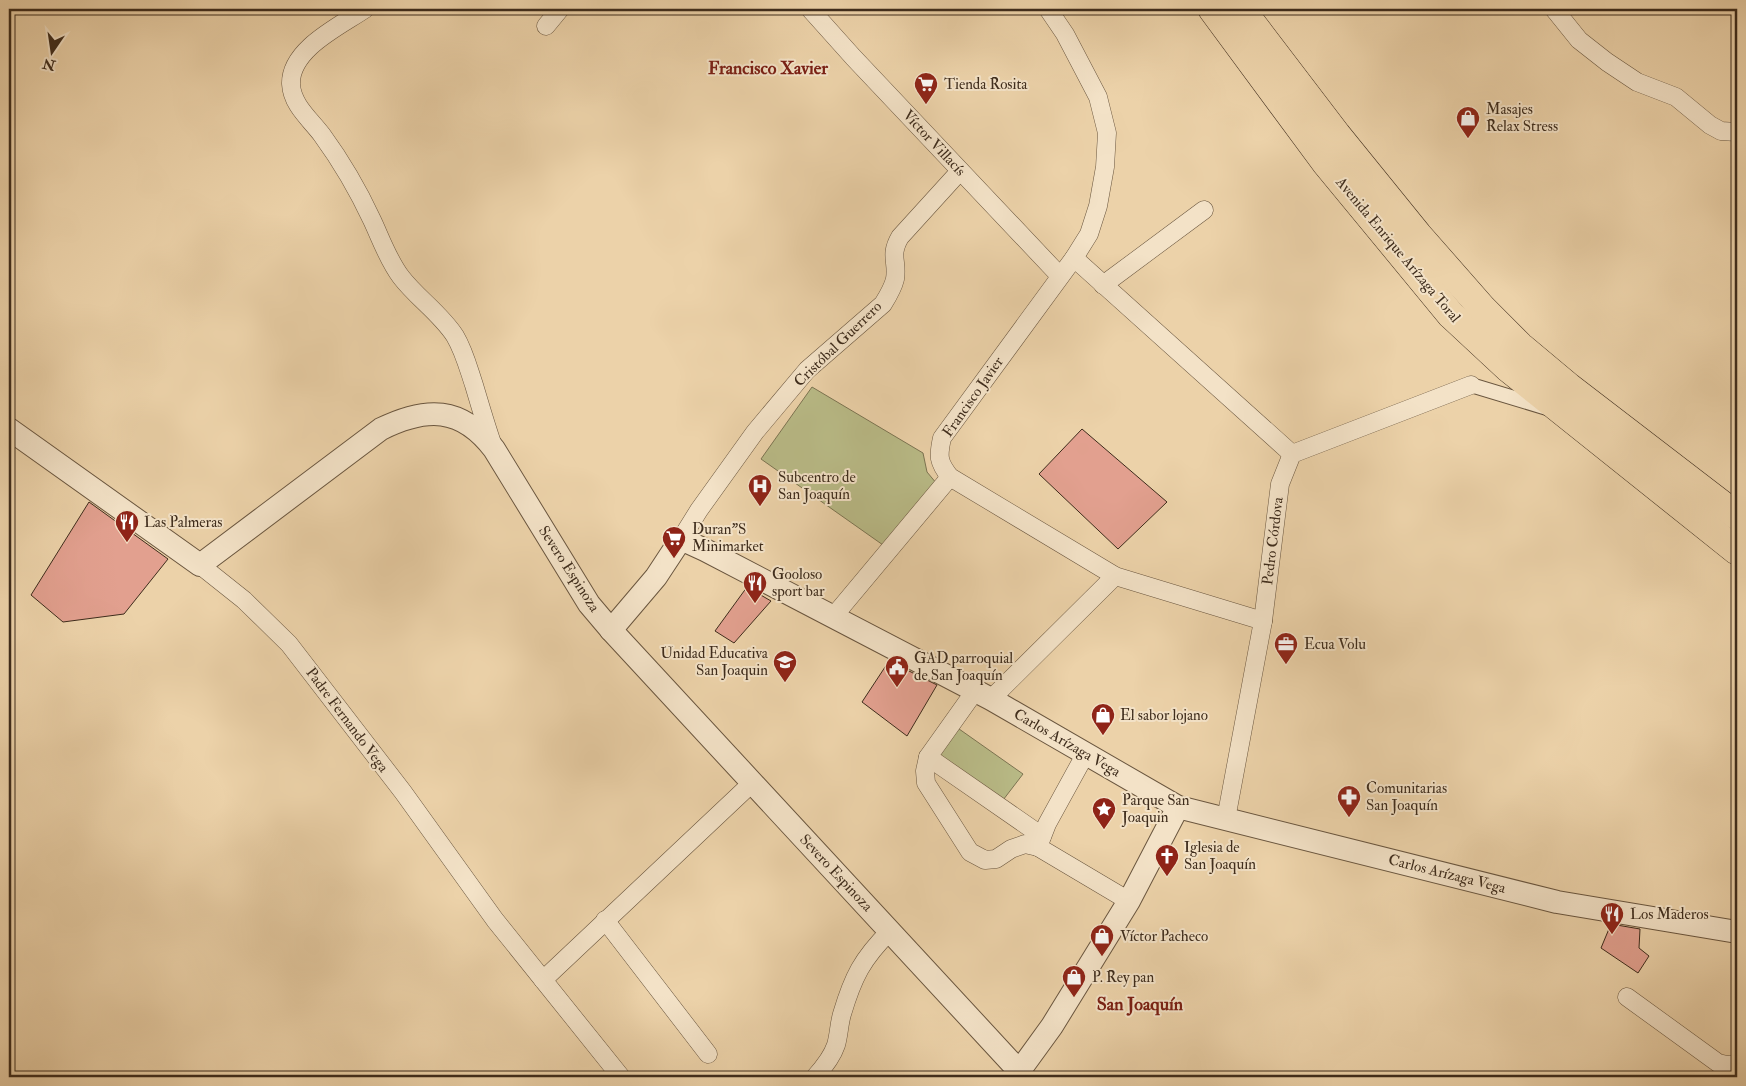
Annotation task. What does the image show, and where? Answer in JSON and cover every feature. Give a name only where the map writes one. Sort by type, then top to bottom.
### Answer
[{"type":"main road","name":"Avenida Enrique Arízaga Toral","points":[[1212,9],[1325,162],[1451,315],[1508,368],[1737,551]]},
{"type":"main road","name":"Avenida Enrique Arízaga Toral","points":[[1241,9],[1337,135],[1399,212],[1483,309],[1520,346],[1569,387],[1737,516]]},
{"type":"street","points":[[365,9],[307,48],[293,69],[291,84],[293,95],[299,107],[321,134],[342,165],[371,218],[391,261],[402,278],[454,334],[464,353],[494,449]]},
{"type":"street","points":[[546,26],[560,9]]},
{"type":"street","name":"Víctor Villacís","points":[[810,9],[1060,276]]},
{"type":"street","name":"Francisco Javier","points":[[950,477],[941,466],[938,453],[942,438],[1074,258],[1088,234],[1098,206],[1105,167],[1107,133],[1098,97],[1065,34],[1048,9]]},
{"type":"street","points":[[1554,9],[1579,40],[1607,62],[1638,82],[1676,97],[1710,125],[1721,131],[1737,132]]},
{"type":"street","name":"Cristóbal Guerrero","points":[[681,539],[699,510],[755,432],[807,370],[883,304],[895,278],[893,258],[895,246],[900,237],[960,170]]},
{"type":"street","points":[[1103,285],[1204,210]]},
{"type":"street","points":[[1074,258],[1292,454],[1471,385],[1564,413]]},
{"type":"street","name":"Severo Espinoza","points":[[200,565],[381,429],[401,419],[428,414],[444,415],[458,419],[472,427],[484,436],[494,449],[589,604],[890,931],[1018,1074]]},
{"type":"street","name":"Padre Fernando Vega","points":[[9,429],[200,565],[244,600],[289,644],[403,792],[495,920],[621,1077]]},
{"type":"street","name":"Pedro Córdova","points":[[1226,819],[1263,621],[1280,484],[1292,454]]},
{"type":"street","points":[[833,617],[950,477],[1115,576],[1263,621]]},
{"type":"street","points":[[612,630],[656,577],[681,539]]},
{"type":"street","name":"Carlos Arízaga Vega","points":[[681,539],[983,695],[1178,807],[1557,902],[1737,932]]},
{"type":"street","points":[[1040,842],[1025,844],[1011,849],[996,858],[985,860],[970,852],[926,783],[925,770],[928,757],[983,695],[1115,576]]},
{"type":"street","points":[[1040,842],[1047,824],[1086,753]]},
{"type":"street","points":[[928,757],[1040,842],[1129,901]]},
{"type":"street","points":[[543,980],[752,783]]},
{"type":"street","points":[[1018,1074],[1052,1026],[1129,901],[1178,807]]},
{"type":"street","points":[[605,920],[708,1054]]},
{"type":"street","points":[[815,1077],[827,1064],[836,1045],[841,1016],[860,967],[874,947],[890,931]]},
{"type":"street","points":[[1627,997],[1718,1063],[1727,1065],[1737,1064]]},
{"type":"green space","points":[[812,387],[923,453],[927,472],[937,484],[883,545],[761,459]]},
{"type":"green space","points":[[952,724],[1023,774],[1000,804],[931,759]]},
{"type":"building","points":[[1082,429],[1167,502],[1118,549],[1039,474]]},
{"type":"building","points":[[89,502],[168,559],[124,614],[63,622],[31,595]]},
{"type":"building","points":[[747,587],[771,601],[734,643],[715,631]]},
{"type":"building","points":[[889,661],[937,685],[907,736],[862,702]]},
{"type":"building","points":[[1611,924],[1640,929],[1639,948],[1649,956],[1638,973],[1601,948]]},
{"type":"place","name":"Tienda Rosita","points":[[926,105]]},
{"type":"place","name":"Masajes Relax Stress","points":[[1468,139]]},
{"type":"place","name":"Subcentro de San Joaquín","points":[[760,507]]},
{"type":"place","name":"Las Palmeras","points":[[127,543]]},
{"type":"place","name":"Duran\"S Minimarket","points":[[674,559]]},
{"type":"place","name":"Gooloso sport bar","points":[[755,604]]},
{"type":"place","name":"Ecua Volu","points":[[1286,665]]},
{"type":"place","name":"Unidad Educativa San Joaquin","points":[[785,683]]},
{"type":"place","name":"GAD parroquial de San Joaquín","points":[[897,688]]},
{"type":"place","name":"El sabor lojano","points":[[1103,736]]},
{"type":"place","name":"Comunitarias San Joaquín","points":[[1349,818]]},
{"type":"place","name":"Parque San Joaquin","points":[[1104,830]]},
{"type":"place","name":"Iglesia de San Joaquín","points":[[1167,877]]},
{"type":"place","name":"Los Maderos","points":[[1612,935]]},
{"type":"place","name":"Víctor Pacheco","points":[[1102,957]]},
{"type":"place","name":"P. Rey pan","points":[[1074,998]]},
{"type":"district","name":"Francisco Xavier","points":[[768,68]]},
{"type":"district","name":"San Joaquín","points":[[1140,1004]]}]
